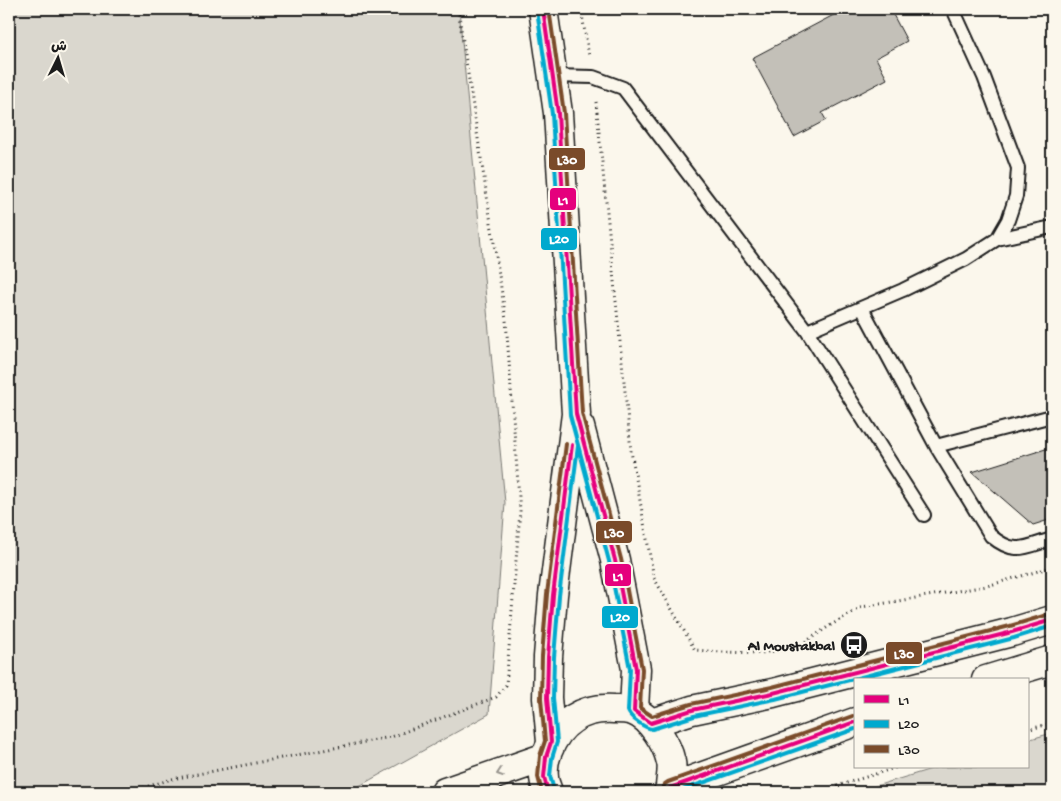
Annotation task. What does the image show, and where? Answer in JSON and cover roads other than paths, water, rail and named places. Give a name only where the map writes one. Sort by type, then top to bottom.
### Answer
[{"type":"highway","points":[[543,9],[558,113],[576,414],[548,657],[549,750],[544,777],[548,792]]},
{"type":"highway","points":[[576,414],[615,560],[636,669],[643,717],[663,740],[671,763],[669,790],[854,722]]},
{"type":"highway","points":[[445,792],[549,750],[558,732],[570,720],[585,712],[602,708],[643,717],[692,710],[773,693],[1052,620]]},
{"type":"highway","points":[[993,678],[1052,660]]},
{"type":"lane","points":[[954,9],[984,77],[1018,168],[1016,196],[1008,220],[997,240]]},
{"type":"lane","points":[[552,76],[593,77],[623,88],[806,331],[924,514]]},
{"type":"lane","points":[[806,331],[903,290],[966,259],[997,240],[1052,228]]},
{"type":"lane","points":[[862,308],[936,446],[991,536],[1002,545],[1019,549],[1052,539]]},
{"type":"lane","points":[[936,446],[1052,416]]},
{"type":"place","name":"Al Moustakbal","points":[[854,645]]}]
